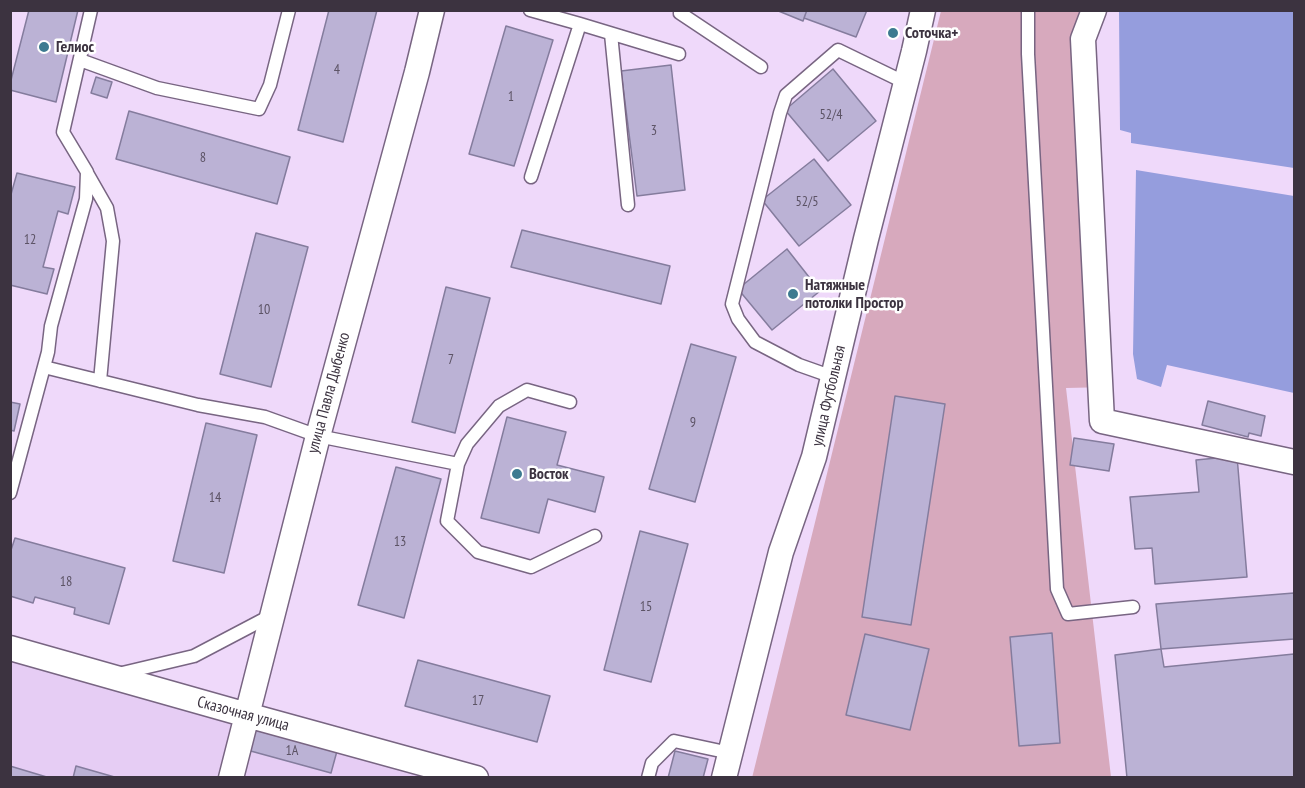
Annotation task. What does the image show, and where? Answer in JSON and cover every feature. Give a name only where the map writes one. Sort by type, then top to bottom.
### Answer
[{"type":"street","name":"улица Павла Дыбенко","points":[[231,777],[318,436],[432,10]]},
{"type":"street","name":"улица Футбольная","points":[[724,777],[781,552],[814,457],[923,10]]},
{"type":"street","points":[[1094,10],[1083,39],[1102,421],[1294,462]]},
{"type":"street","name":"Сказочная улица","points":[[10,648],[476,777]]},
{"type":"lane","points":[[92,10],[63,132],[107,208],[113,242],[100,381]]},
{"type":"lane","points":[[80,60],[158,88],[259,109],[270,85],[289,10]]},
{"type":"lane","points":[[530,10],[679,54]]},
{"type":"lane","points":[[681,10],[680,13],[761,67]]},
{"type":"lane","points":[[1028,10],[1028,54],[1057,589],[1068,614],[1133,607]]},
{"type":"lane","points":[[531,177],[580,24]]},
{"type":"lane","points":[[611,33],[628,205]]},
{"type":"lane","points":[[833,377],[799,365],[755,342],[738,319],[732,304],[786,95],[838,51],[906,83]]},
{"type":"lane","points":[[10,493],[48,352],[51,326],[86,199],[87,172]]},
{"type":"lane","points":[[44,367],[198,405],[265,417],[318,436],[458,464]]},
{"type":"lane","points":[[570,402],[527,390],[499,406],[467,444],[458,464],[447,521],[478,552],[531,567],[595,536]]},
{"type":"lane","points":[[109,676],[194,656],[273,615]]},
{"type":"lane","points":[[648,777],[652,763],[674,741],[730,753]]},
{"type":"shaded area","points":[[941,11],[1094,11],[1110,387],[1066,388],[1111,777],[752,778]]},
{"type":"shaded area","points":[[10,661],[222,718],[440,777],[11,777]]},
{"type":"water","points":[[1119,11],[1294,11],[1294,168],[1131,143],[1131,133],[1120,130]]},
{"type":"water","points":[[1136,170],[1294,196],[1294,393],[1167,365],[1161,387],[1137,379],[1133,354]]},
{"type":"building","name":"Гелиос","points":[[29,10],[78,10],[56,102],[10,90]]},
{"type":"building","points":[[329,10],[377,10],[343,142],[298,130]]},
{"type":"building","points":[[776,10],[807,10],[803,21]]},
{"type":"building","points":[[807,10],[867,10],[856,37],[804,18]]},
{"type":"building","points":[[506,26],[553,40],[514,166],[469,154]]},
{"type":"building","points":[[671,65],[685,190],[637,196],[621,71]]},
{"type":"building","points":[[833,69],[876,121],[828,161],[785,110]]},
{"type":"building","points":[[96,77],[112,82],[107,98],[91,93]]},
{"type":"building","points":[[129,111],[290,157],[277,204],[116,159]]},
{"type":"building","points":[[814,159],[851,205],[799,246],[762,200]]},
{"type":"building","points":[[17,173],[75,187],[68,214],[58,211],[43,267],[54,269],[47,294],[10,285],[10,198]]},
{"type":"building","points":[[522,230],[670,266],[661,304],[511,267]]},
{"type":"building","points":[[256,233],[308,247],[271,387],[220,374]]},
{"type":"building","points":[[787,249],[820,291],[772,330],[738,289]]},
{"type":"building","points":[[446,287],[490,298],[455,433],[412,422]]},
{"type":"building","points":[[691,344],[736,357],[695,502],[649,489]]},
{"type":"building","points":[[895,396],[945,404],[911,625],[862,617]]},
{"type":"building","points":[[1208,401],[1265,416],[1261,436],[1249,433],[1248,437],[1202,425]]},
{"type":"building","points":[[10,402],[20,404],[14,431],[10,430]]},
{"type":"building","points":[[507,417],[566,432],[557,465],[604,477],[595,512],[548,499],[539,533],[481,518]]},
{"type":"building","points":[[206,423],[257,435],[224,573],[173,561]]},
{"type":"building","points":[[1074,438],[1114,444],[1109,471],[1070,465]]},
{"type":"building","points":[[1237,456],[1247,577],[1155,584],[1152,548],[1135,549],[1130,497],[1199,492],[1196,460]]},
{"type":"building","points":[[396,467],[441,479],[404,618],[358,605]]},
{"type":"building","points":[[640,531],[688,544],[651,682],[604,670]]},
{"type":"building","points":[[15,538],[125,568],[109,624],[74,614],[75,608],[35,597],[33,603],[10,596],[10,553]]},
{"type":"building","points":[[1294,593],[1294,639],[1161,649],[1156,604]]},
{"type":"building","points":[[1052,633],[1060,743],[1019,746],[1010,637]]},
{"type":"building","points":[[865,634],[929,649],[910,730],[846,715]]},
{"type":"building","points":[[1161,649],[1164,667],[1294,654],[1294,778],[1127,778],[1115,655]]},
{"type":"building","points":[[418,660],[550,696],[537,742],[405,706]]},
{"type":"building","points":[[252,729],[337,751],[331,773],[247,750]]},
{"type":"building","points":[[675,751],[708,759],[703,778],[668,778]]},
{"type":"building","points":[[10,766],[50,778],[10,778]]},
{"type":"building","points":[[76,766],[118,778],[73,778]]},
{"type":"place","name":"Соточка+","points":[[893,33]]},
{"type":"place","name":"Гелиос","points":[[44,47]]},
{"type":"place","name":"Натяжные потолки Простор","points":[[793,294]]},
{"type":"place","name":"Восток","points":[[517,474]]}]
